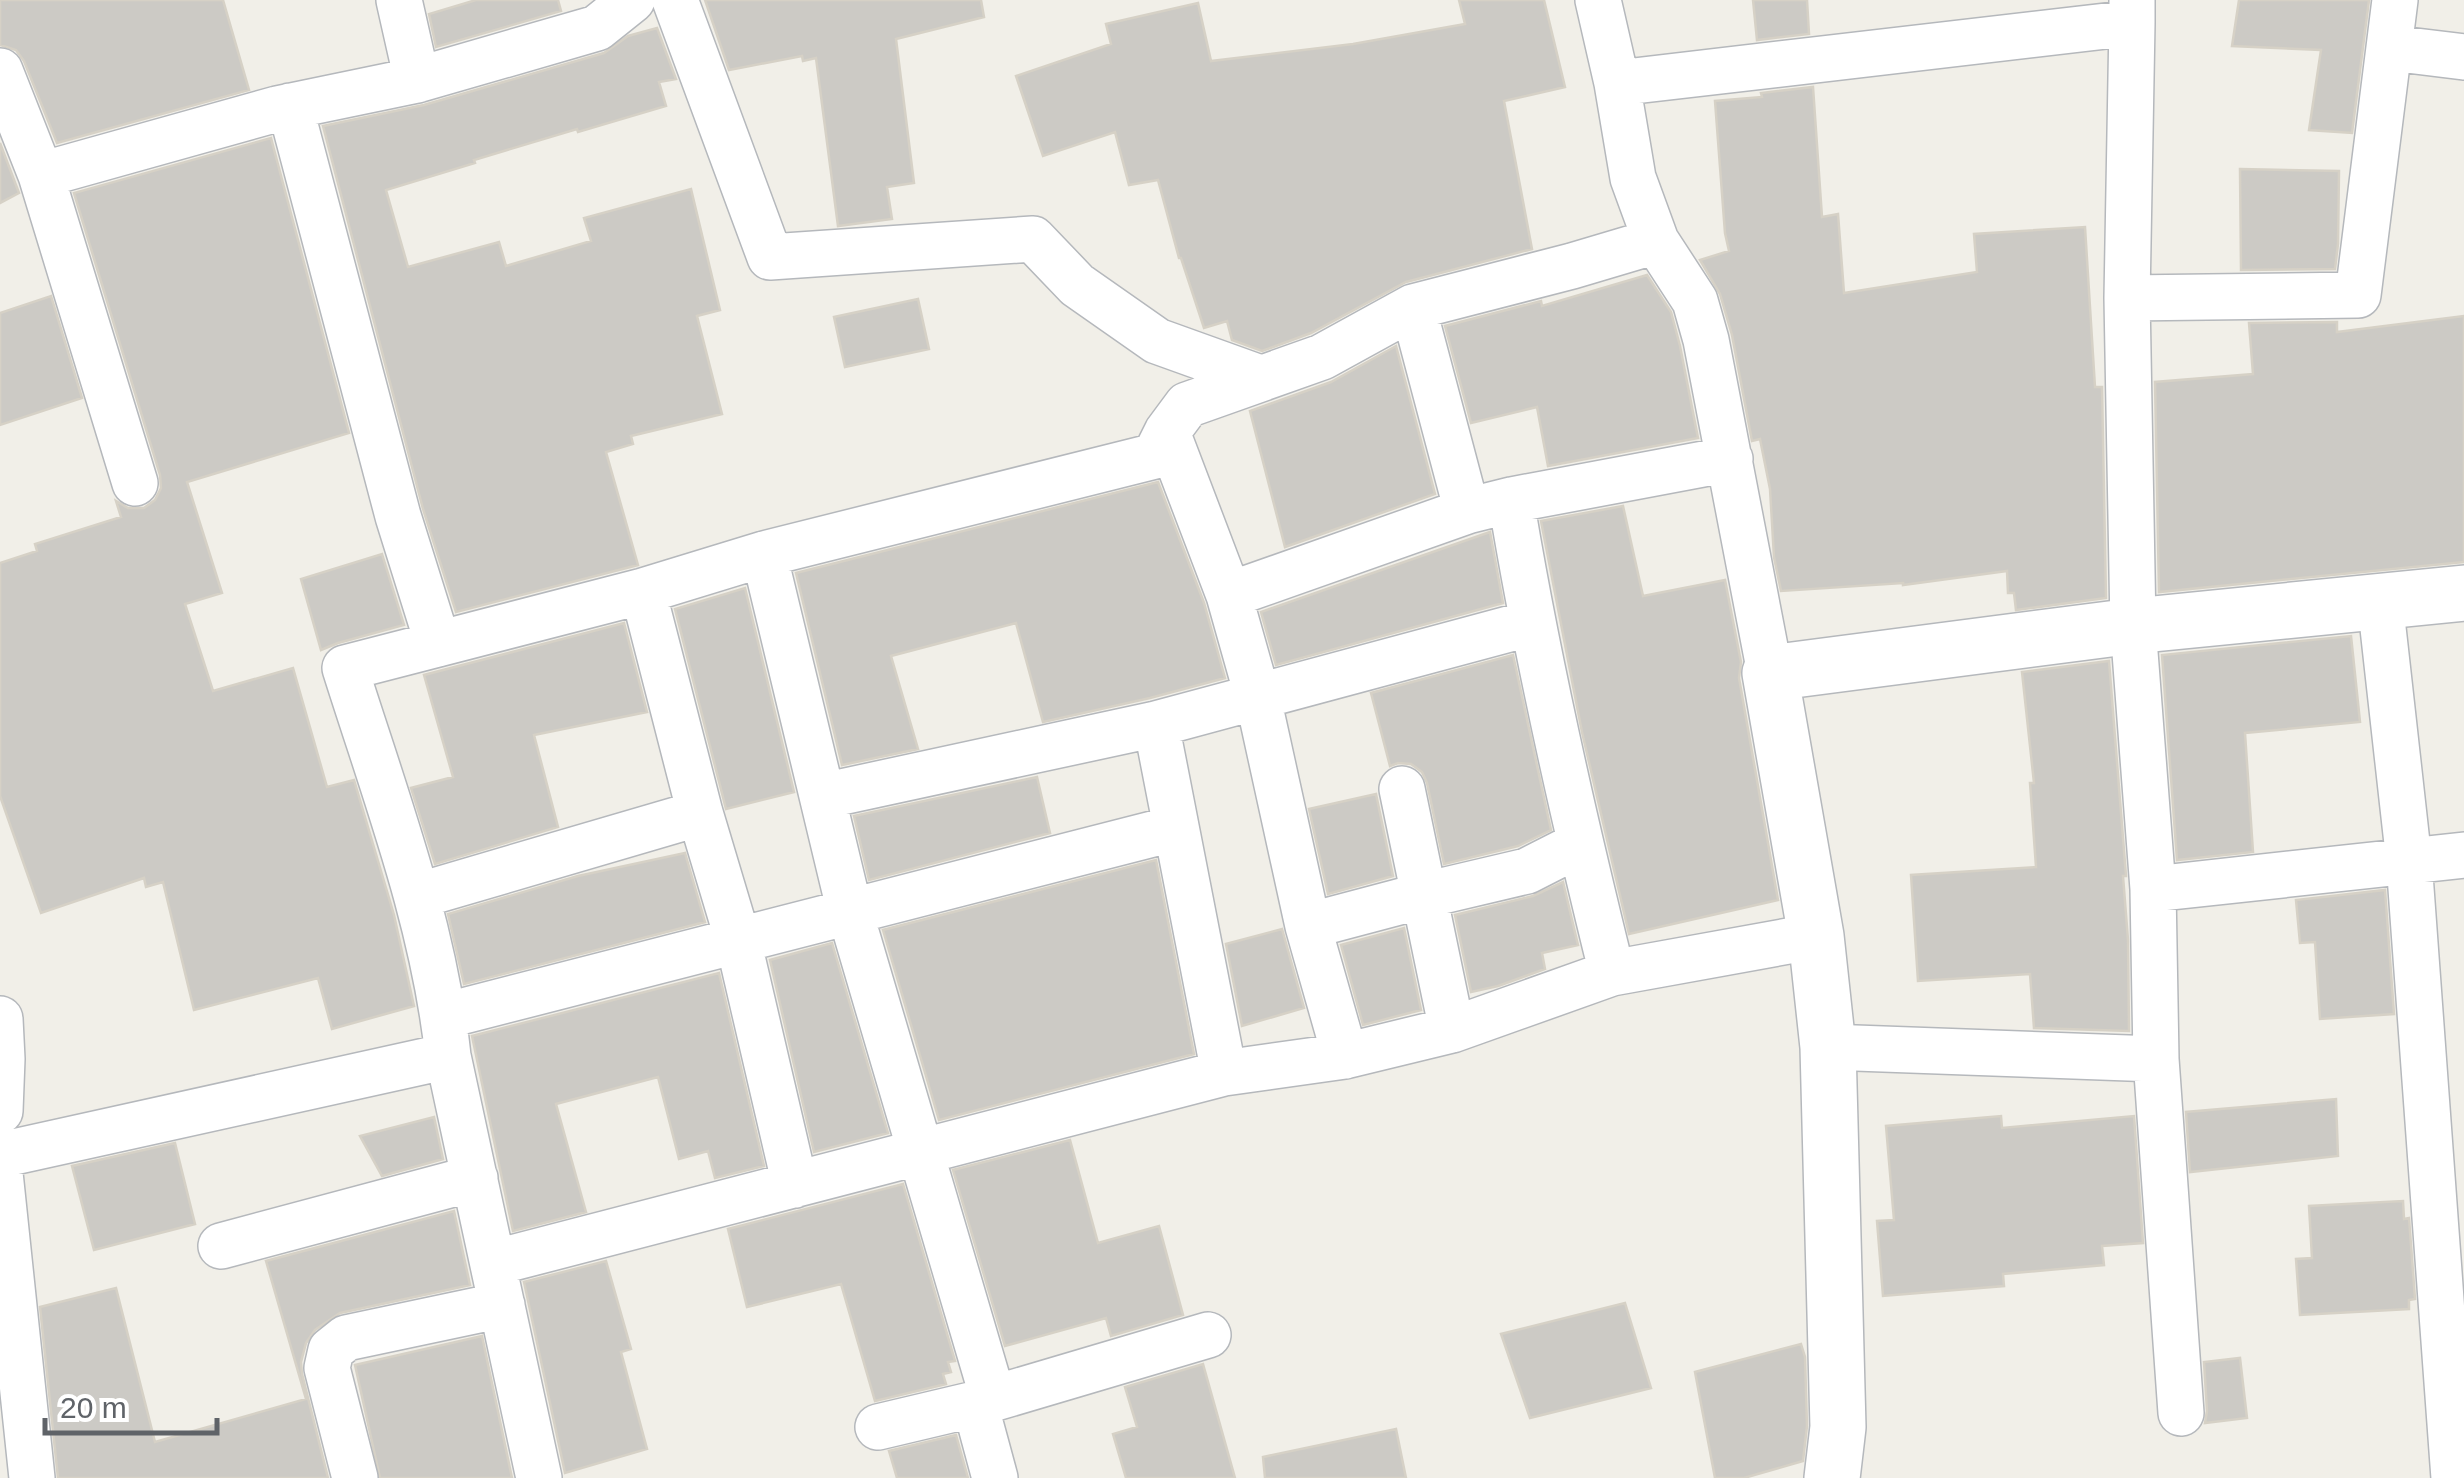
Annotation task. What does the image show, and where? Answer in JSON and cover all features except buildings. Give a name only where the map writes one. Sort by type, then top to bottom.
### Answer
[{"type":"street","points":[[399,0],[418,80]]},
{"type":"street","points":[[41,175],[290,106],[418,80],[597,28],[632,0]]},
{"type":"street","points":[[676,0],[770,256],[1033,239],[1077,286],[1157,341],[1260,378]]},
{"type":"street","points":[[1598,0],[1633,178],[1656,241],[1694,301],[1706,340],[1816,936],[1828,1046],[1838,1427],[1832,1478]]},
{"type":"street","points":[[2127,298],[2358,295],[2395,0]]},
{"type":"street","points":[[1617,83],[2132,12],[2127,298],[2133,626],[2153,889],[2156,1059],[2181,1414]]},
{"type":"street","points":[[2390,48],[2464,56]]},
{"type":"street","points":[[0,71],[41,175],[135,484]]},
{"type":"street","points":[[290,106],[398,516],[438,644]]},
{"type":"street","points":[[539,1478],[417,896],[345,668],[643,591],[764,554],[1155,456],[1187,405],[1322,357],[1413,307],[1656,241]]},
{"type":"street","points":[[1413,307],[1468,512]]},
{"type":"street","points":[[1167,432],[1229,595],[1258,698],[1308,926],[1345,1056]]},
{"type":"street","points":[[1229,595],[1511,500],[1730,459]]},
{"type":"street","points":[[1511,500],[1531,622],[1612,972]]},
{"type":"street","points":[[764,554],[850,912],[920,1152],[984,1401],[995,1478]]},
{"type":"street","points":[[643,591],[700,813],[738,940],[795,1185]]},
{"type":"street","points":[[1770,673],[2133,626],[2464,593]]},
{"type":"street","points":[[2380,601],[2408,861],[2454,1478]]},
{"type":"street","points":[[823,796],[1156,724],[1531,622]]},
{"type":"street","points":[[1156,724],[1224,1073]]},
{"type":"street","points":[[1402,789],[1452,1030]]},
{"type":"street","points":[[417,896],[700,813]]},
{"type":"street","points":[[0,1155],[446,1036],[738,940],[1176,828]]},
{"type":"street","points":[[1308,926],[1527,871],[1580,844]]},
{"type":"street","points":[[2153,889],[2464,855]]},
{"type":"street","points":[[355,1478],[327,1368],[331,1350],[346,1338],[795,1185],[1224,1073],[1345,1056],[1452,1030],[1612,972],[1816,936]]},
{"type":"street","points":[[0,1111],[1,1046]]},
{"type":"street","points":[[1828,1046],[2156,1059]]},
{"type":"street","points":[[0,1173],[32,1478]]},
{"type":"street","points":[[221,1246],[474,1178]]},
{"type":"street","points":[[878,1427],[984,1401],[1208,1335]]}]
